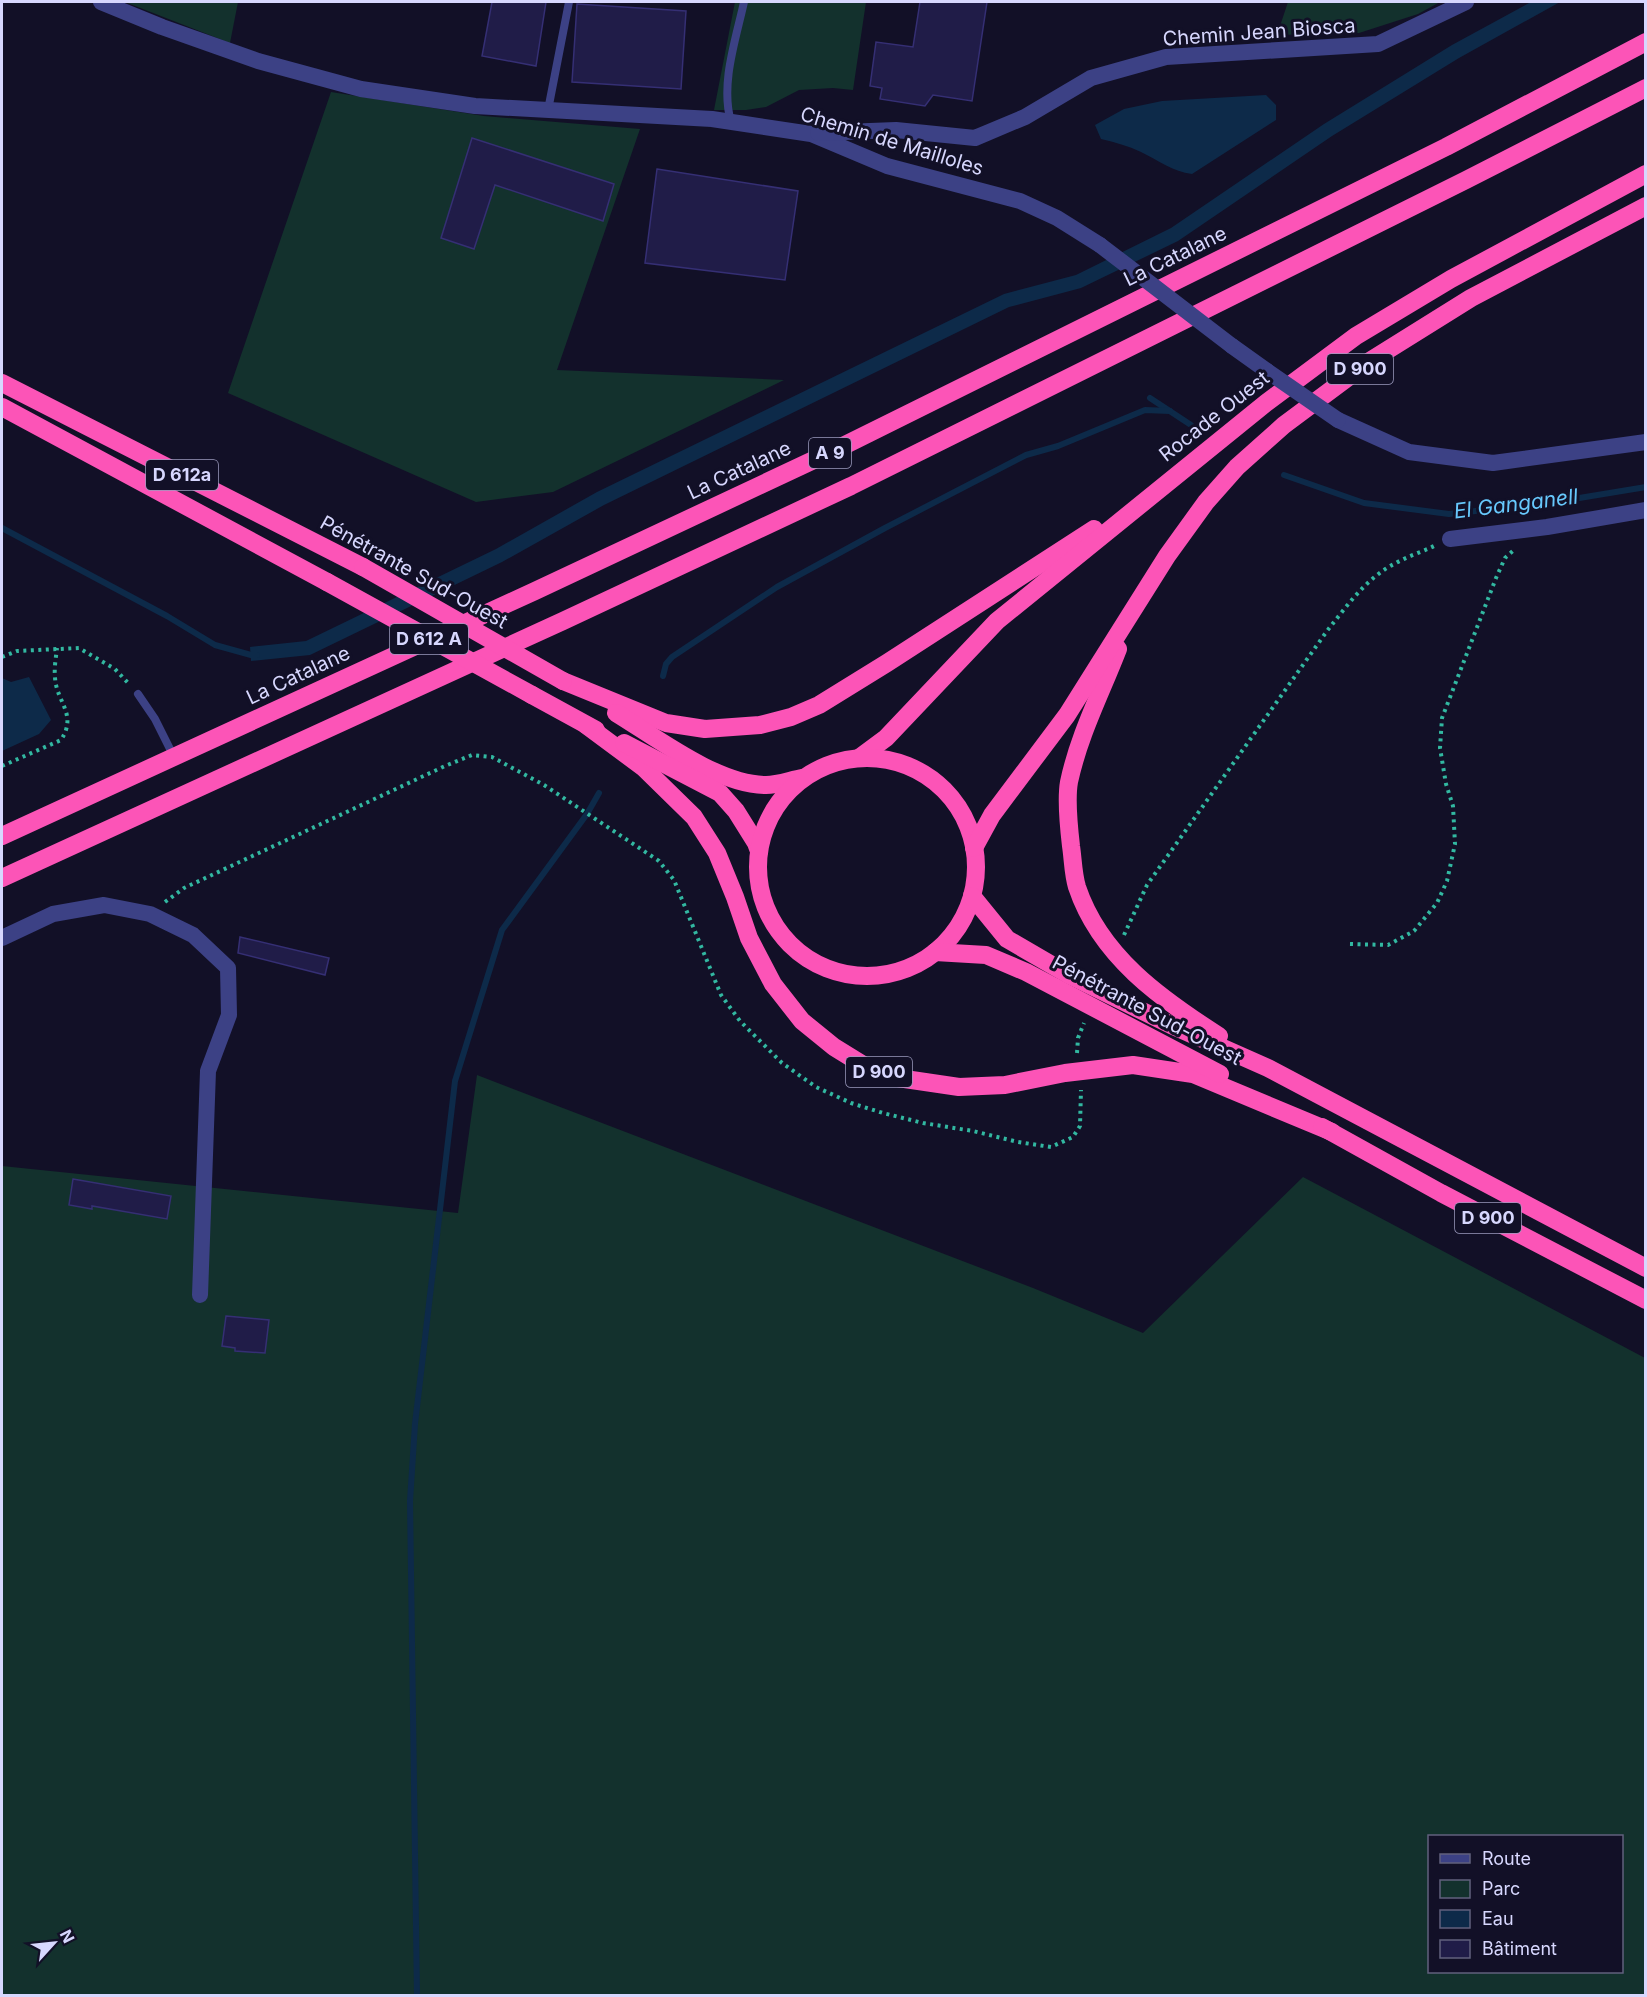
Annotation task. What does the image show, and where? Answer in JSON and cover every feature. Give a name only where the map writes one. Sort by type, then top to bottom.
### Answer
[{"type":"highway","name":"La Catalane","points":[[2,836],[835,450],[1446,147],[1646,42]]},
{"type":"highway","name":"A 9","points":[[2,878],[851,486],[1646,88]]},
{"type":"highway","name":"Rocade Ouest","points":[[859,758],[886,738],[997,621],[1266,403],[1356,336],[1451,279],[1646,174]]},
{"type":"highway","name":"Rocade Ouest","points":[[974,848],[992,814],[1067,715],[1167,556],[1206,502],[1237,467],[1284,425],[1370,361],[1471,298],[1646,206]]},
{"type":"highway","name":"Pénétrante Sud-Ouest","points":[[2,383],[363,567],[563,681],[713,772],[740,782],[768,785],[805,777]]},
{"type":"highway","name":"D 612a","points":[[2,407],[327,582]]},
{"type":"highway","points":[[563,681],[666,723],[705,729],[760,725],[791,717],[819,705],[887,663],[1178,473]]},
{"type":"highway","name":"Pénétrante Sud-Ouest","points":[[327,582],[586,725],[720,792],[736,812],[759,851]]},
{"type":"highway","points":[[1136,605],[1081,738],[1068,785],[1070,836],[1077,886],[1099,932],[1137,977],[1177,1009],[1268,1068]]},
{"type":"highway","name":"Pénétrante Sud-Ouest","points":[[586,725],[644,768],[694,817],[717,853],[749,938],[773,984],[802,1021],[834,1047],[868,1068],[898,1078],[959,1087],[1005,1085],[1065,1072],[1133,1065],[1152,1067],[1193,1074],[1332,1132]]},
{"type":"highway","name":"Rocade Ouest","points":[[859,758],[898,763],[917,770],[934,781],[960,811],[969,829],[975,864],[972,896],[951,936],[935,952],[915,965],[893,973],[870,976],[846,974],[824,967],[803,955],[785,939],[772,920],[762,898],[758,875],[759,851],[765,830],[774,809],[788,792],[805,777],[822,768],[840,761],[859,758]]},
{"type":"highway","points":[[972,896],[1008,939],[1069,975],[1268,1068],[1646,1268]]},
{"type":"highway","name":"Pénétrante Sud-Ouest","points":[[935,952],[986,955],[1026,972],[1646,1300]]},
{"type":"street","name":"Chemin de Mailloles","points":[[101,2],[162,27],[258,61],[361,89],[476,106],[712,119],[811,134],[887,166],[1020,201],[1057,218],[1101,245],[1232,346],[1338,420],[1409,452],[1493,463],[1646,442]]},
{"type":"street","name":"Chemin Jean Biosca","points":[[811,134],[896,130],[975,138],[1025,117],[1091,78],[1166,57],[1378,44],[1466,2]]},
{"type":"street","points":[[1450,539],[1547,527],[1646,510]]},
{"type":"street","points":[[2,938],[53,914],[105,905],[150,914],[193,936],[228,968],[229,1015],[208,1071],[200,1295]]},
{"type":"lane","points":[[548,110],[569,2]]},
{"type":"lane","points":[[731,122],[726,106],[730,68],[744,2]]},
{"type":"lane","points":[[138,694],[175,757]]},
{"type":"path","points":[[1350,944],[1388,945],[1414,931],[1437,903],[1447,881],[1455,844],[1453,806],[1446,784],[1440,748],[1442,718],[1505,558],[1523,542],[1547,527]]},
{"type":"path","points":[[1124,935],[1147,885],[1327,631],[1353,599],[1395,563],[1450,539]]},
{"type":"path","points":[[2,766],[62,740],[67,732],[68,717],[55,679],[57,648]]},
{"type":"path","points":[[2,657],[17,651],[79,648],[115,669],[138,694]]},
{"type":"path","points":[[150,914],[184,888],[445,766],[472,755],[492,757],[544,785],[659,861],[674,880],[721,994],[740,1021],[782,1063],[816,1087],[851,1103],[923,1123],[1051,1147],[1073,1137],[1080,1126],[1081,1088]]},
{"type":"path","points":[[1077,1053],[1078,1038],[1084,1023]]},
{"type":"green space","points":[[125,2],[238,2],[230,43]]},
{"type":"green space","points":[[735,2],[866,2],[853,90],[833,88],[799,90],[766,107],[746,110],[714,110]]},
{"type":"green space","points":[[1288,2],[1440,2],[1418,14],[1359,33],[1277,35]]},
{"type":"green space","points":[[331,92],[484,116],[640,129],[557,370],[784,380],[553,492],[476,502],[228,393]]},
{"type":"green space","points":[[477,1075],[1033,1288],[1143,1333],[1303,1177],[1645,1358],[1645,1995],[2,1996],[2,1166],[458,1213]]},
{"type":"water","points":[[1531,2],[1560,2],[1459,58],[1332,136],[1178,241],[1081,288],[1009,307],[604,505],[502,562],[310,655],[251,661],[250,647],[306,641],[496,549],[597,492],[1004,294],[1076,275],[1171,228],[1324,124],[1452,45]]},
{"type":"water","points":[[1266,95],[1276,105],[1276,120],[1192,174],[1172,168],[1131,148],[1101,139],[1095,125],[1124,109],[1162,101]]},
{"type":"water","points":[[29,677],[51,720],[39,734],[2,751],[2,678],[11,682]]},
{"type":"building","points":[[492,2],[546,2],[536,66],[482,56]]},
{"type":"building","points":[[920,2],[987,2],[972,101],[933,95],[925,106],[880,99],[882,88],[870,86],[876,42],[913,47]]},
{"type":"building","points":[[577,4],[686,11],[681,89],[572,82]]},
{"type":"building","points":[[472,138],[614,184],[603,221],[495,185],[474,249],[441,238]]},
{"type":"building","points":[[657,169],[798,191],[785,280],[645,263]]},
{"type":"building","points":[[240,937],[329,958],[325,975],[238,953]]},
{"type":"building","points":[[73,1179],[171,1196],[167,1219],[92,1206],[92,1209],[69,1205]]},
{"type":"building","points":[[226,1316],[269,1320],[265,1353],[235,1351],[235,1348],[222,1346]]},
{"type":"waterway","name":"El Ganganell","points":[[1150,398],[1191,425]]},
{"type":"waterway","points":[[663,676],[666,664],[672,657],[777,587],[885,528],[1026,455],[1058,446],[1145,410],[1170,411]]},
{"type":"waterway","name":"El Ganganell","points":[[1284,475],[1364,503],[1449,514],[1555,502],[1646,487]]},
{"type":"waterway","points":[[2,528],[167,616],[215,645],[257,655]]},
{"type":"waterway","points":[[417,1996],[410,1501],[415,1424],[455,1081],[502,930],[587,814],[599,793]]}]
